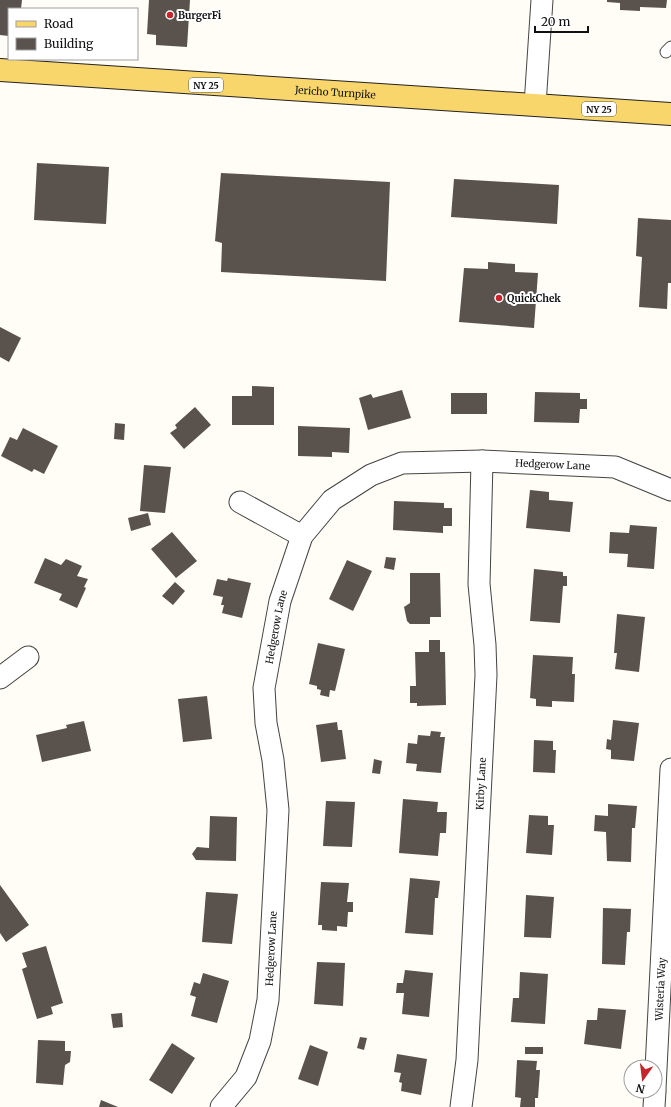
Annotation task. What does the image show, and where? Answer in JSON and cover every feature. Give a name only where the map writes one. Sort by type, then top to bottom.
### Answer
[{"type":"main road","name":"Jericho Turnpike","points":[[0,70],[671,114]]},
{"type":"street","points":[[535,105],[542,0]]},
{"type":"street","name":"Hedgerow Lane","points":[[221,1107],[246,1076],[260,1041],[268,1000],[278,810],[266,723],[264,688],[280,601],[302,536],[332,500],[372,475],[402,463],[482,460],[615,467],[671,490]]},
{"type":"street","name":"Kirby Lane","points":[[461,1107],[467,1060],[486,675],[485,645],[479,584],[482,460]]},
{"type":"street","points":[[240,502],[302,536]]},
{"type":"street","points":[[0,678],[28,657]]},
{"type":"street","name":"Wisteria Way","points":[[657,1059],[671,769]]},
{"type":"building","points":[[0,0],[22,0],[21,8],[8,8],[8,36],[0,35]]},
{"type":"building","points":[[149,0],[190,0],[187,47],[156,45],[156,35],[147,34]]},
{"type":"building","points":[[607,0],[667,0],[666,8],[640,7],[640,11],[620,10],[620,3],[607,2]]},
{"type":"building","points":[[37,163],[109,167],[106,224],[34,220]]},
{"type":"building","points":[[221,173],[390,182],[386,281],[221,272],[222,243],[215,241]]},
{"type":"building","points":[[454,179],[559,185],[557,224],[451,217]]},
{"type":"building","points":[[638,218],[671,220],[671,283],[668,283],[667,309],[639,307],[642,257],[636,256]]},
{"type":"building","name":"QuickChek","points":[[488,262],[515,264],[515,272],[538,273],[534,328],[459,322],[464,268],[488,269]]},
{"type":"building","points":[[0,327],[21,338],[9,362],[0,357]]},
{"type":"building","points":[[252,386],[274,387],[274,425],[232,425],[232,396],[252,396]]},
{"type":"building","points":[[402,390],[411,418],[368,430],[359,398],[371,394],[373,398]]},
{"type":"building","points":[[535,392],[580,393],[580,399],[587,399],[587,409],[580,409],[579,423],[534,422]]},
{"type":"building","points":[[451,393],[487,393],[487,414],[451,414]]},
{"type":"building","points":[[195,407],[211,425],[184,449],[170,433],[177,428],[175,425]]},
{"type":"building","points":[[115,423],[125,424],[124,440],[114,439]]},
{"type":"building","points":[[298,426],[350,428],[349,453],[332,452],[332,457],[298,456]]},
{"type":"building","points":[[23,428],[58,446],[44,474],[34,469],[32,472],[1,456],[10,437],[17,440]]},
{"type":"building","points":[[144,465],[171,467],[165,513],[140,511]]},
{"type":"building","points":[[530,490],[549,492],[549,500],[573,502],[570,532],[526,528]]},
{"type":"building","points":[[394,501],[444,503],[444,508],[452,508],[452,526],[443,526],[443,533],[393,530]]},
{"type":"building","points":[[148,513],[151,525],[131,531],[128,518]]},
{"type":"building","points":[[630,525],[657,527],[654,569],[627,567],[628,554],[609,553],[610,532],[629,533]]},
{"type":"building","points":[[172,532],[197,561],[176,578],[151,549]]},
{"type":"building","points":[[386,557],[396,558],[394,570],[384,568]]},
{"type":"building","points":[[45,558],[61,565],[66,559],[82,566],[77,576],[88,579],[84,587],[86,588],[77,608],[59,600],[62,594],[34,583]]},
{"type":"building","points":[[347,560],[372,571],[353,611],[329,599]]},
{"type":"building","points":[[534,569],[563,572],[563,576],[567,576],[567,586],[563,586],[560,623],[530,621]]},
{"type":"building","points":[[410,573],[440,573],[441,617],[430,617],[430,624],[410,624],[407,621],[404,607],[410,603]]},
{"type":"building","points":[[228,578],[251,583],[242,618],[222,613],[224,605],[221,605],[223,597],[213,595],[217,579],[227,581]]},
{"type":"building","points":[[175,582],[185,591],[173,605],[162,596]]},
{"type":"building","points":[[617,614],[645,617],[639,672],[615,669],[617,653],[614,653]]},
{"type":"building","points":[[429,640],[440,640],[440,652],[445,652],[446,705],[417,706],[417,703],[410,703],[410,686],[416,686],[415,652],[429,652]]},
{"type":"building","points":[[318,643],[345,649],[335,691],[330,690],[329,697],[320,695],[321,690],[317,689],[317,686],[309,684]]},
{"type":"building","points":[[533,655],[573,657],[572,674],[575,674],[574,702],[552,701],[552,707],[536,706],[536,699],[530,698]]},
{"type":"building","points":[[207,696],[212,739],[183,742],[178,699]]},
{"type":"building","points":[[613,720],[639,723],[634,761],[611,759],[611,750],[606,749],[607,739],[611,740]]},
{"type":"building","points":[[84,721],[91,751],[42,762],[36,735],[67,728],[66,725]]},
{"type":"building","points":[[337,722],[338,730],[342,730],[346,759],[321,762],[316,725]]},
{"type":"building","points":[[431,731],[441,732],[440,737],[445,737],[441,773],[416,771],[417,764],[406,763],[408,743],[417,744],[418,735],[430,736]]},
{"type":"building","points":[[534,740],[553,741],[553,750],[556,750],[555,773],[533,772]]},
{"type":"building","points":[[374,759],[382,761],[380,774],[372,773]]},
{"type":"building","points":[[403,799],[438,802],[437,812],[447,812],[446,833],[440,833],[438,856],[399,853]]},
{"type":"building","points":[[326,801],[355,802],[352,847],[323,846]]},
{"type":"building","points":[[608,804],[637,806],[635,828],[632,828],[631,862],[607,861],[606,832],[594,831],[595,815],[608,816]]},
{"type":"building","points":[[529,815],[548,816],[548,825],[554,825],[552,855],[526,853]]},
{"type":"building","points":[[210,816],[237,817],[236,861],[196,860],[192,854],[197,847],[209,848]]},
{"type":"building","points":[[410,878],[440,881],[438,898],[435,898],[433,935],[405,933]]},
{"type":"building","points":[[321,882],[349,883],[347,902],[353,902],[353,912],[348,912],[347,927],[337,926],[337,931],[322,930],[322,925],[318,925]]},
{"type":"building","points":[[0,885],[29,925],[6,942],[0,933]]},
{"type":"building","points":[[206,892],[238,894],[232,944],[202,942]]},
{"type":"building","points":[[526,895],[554,897],[551,938],[524,937]]},
{"type":"building","points":[[603,908],[631,909],[630,932],[627,932],[625,965],[602,964]]},
{"type":"building","points":[[46,946],[63,1003],[51,1007],[53,1014],[37,1019],[22,969],[27,967],[22,953]]},
{"type":"building","points":[[317,962],[345,963],[343,1006],[314,1004]]},
{"type":"building","points":[[405,970],[433,973],[429,1017],[402,1014],[404,993],[396,993],[397,983],[403,983]]},
{"type":"building","points":[[520,972],[548,974],[545,1024],[511,1022],[513,998],[519,998]]},
{"type":"building","points":[[203,973],[229,981],[217,1023],[191,1016],[196,997],[190,995],[194,982],[200,984]]},
{"type":"building","points":[[598,1008],[626,1010],[621,1049],[584,1044],[587,1020],[597,1020]]},
{"type":"building","points":[[122,1013],[123,1027],[113,1028],[111,1014]]},
{"type":"building","points":[[360,1037],[367,1038],[364,1050],[357,1048]]},
{"type":"building","points":[[38,1040],[65,1041],[65,1051],[71,1051],[70,1062],[65,1065],[63,1085],[36,1083]]},
{"type":"building","points":[[172,1043],[195,1058],[172,1094],[149,1080]]},
{"type":"building","points":[[310,1045],[328,1052],[318,1086],[298,1079]]},
{"type":"building","points":[[525,1047],[543,1047],[543,1054],[525,1054]]},
{"type":"building","points":[[397,1054],[427,1059],[421,1095],[401,1091],[402,1083],[399,1082],[401,1073],[394,1072]]},
{"type":"building","points":[[517,1060],[537,1061],[536,1070],[540,1070],[538,1098],[535,1098],[535,1107],[520,1107],[521,1098],[515,1097]]},
{"type":"building","points":[[101,1100],[118,1107],[99,1107]]},
{"type":"place","name":"BurgerFi","points":[[170,15]]},
{"type":"place","name":"QuickChek","points":[[499,298]]}]
